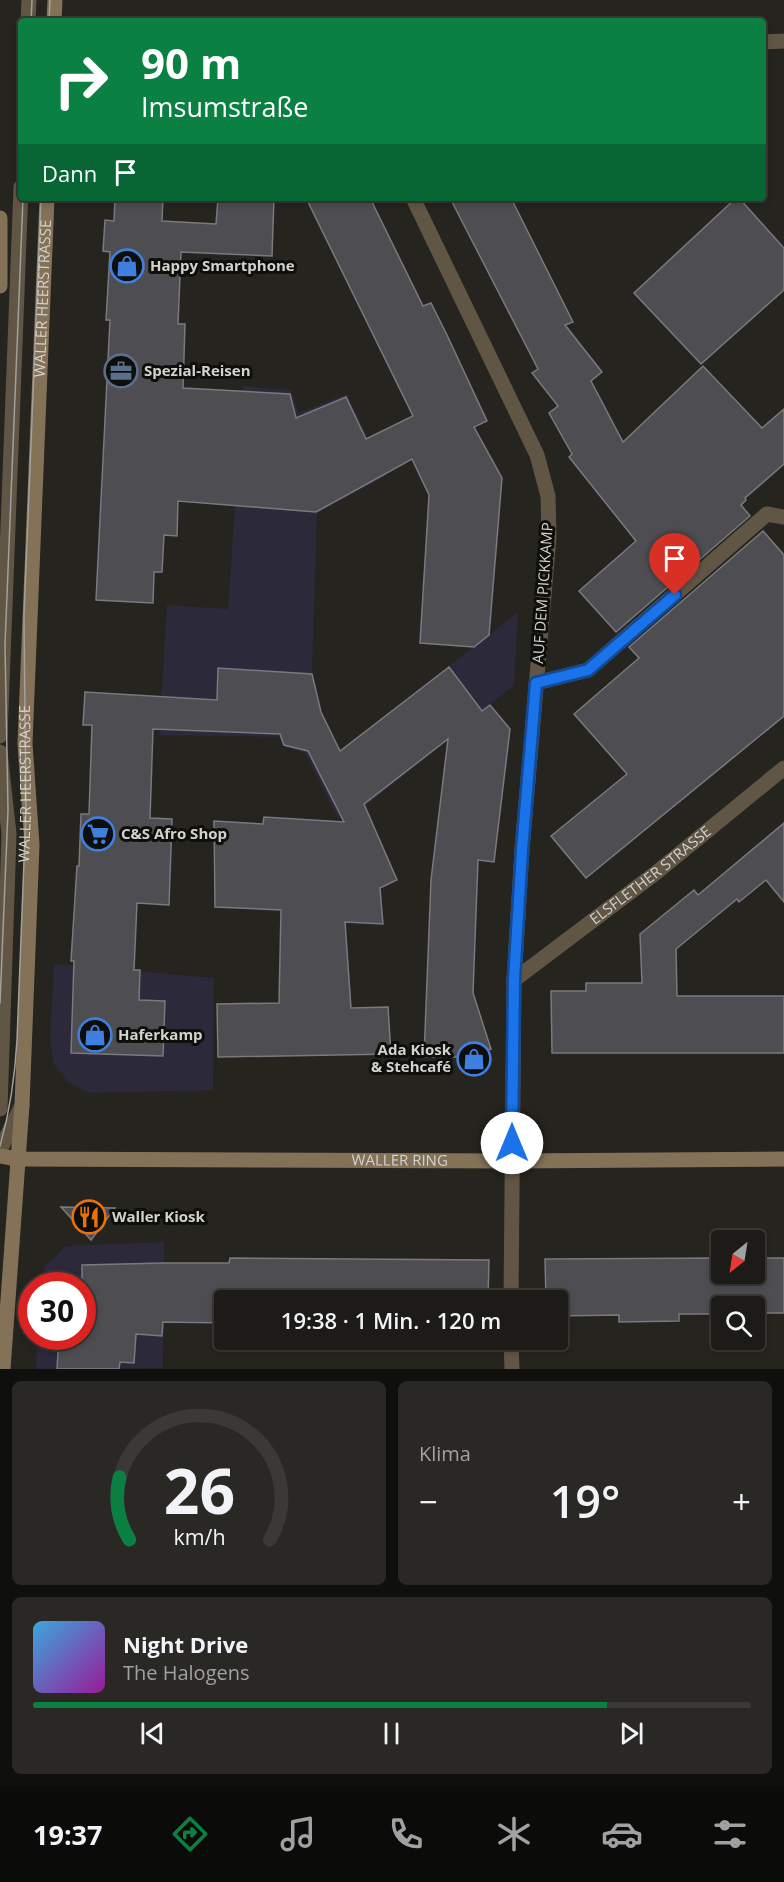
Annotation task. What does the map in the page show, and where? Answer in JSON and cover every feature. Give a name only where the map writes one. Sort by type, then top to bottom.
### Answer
[{"type":"main road","points":[[54,18],[55,0]]},
{"type":"main road","name":"WALLER HEERSTRASSE","points":[[3,1369],[22,1105],[32,845],[26,732],[46,201]]},
{"type":"main road","points":[[0,218],[0,286]]},
{"type":"main road","name":"WALLER RING","points":[[0,1156],[17,1159],[512,1161],[784,1159]]},
{"type":"main road","name":"WALLER RING","points":[[0,1166],[17,1159]]},
{"type":"street","points":[[28,18],[29,0]]},
{"type":"street","points":[[766,42],[784,41]]},
{"type":"street","points":[[0,736],[20,201]]},
{"type":"street","name":"AUF DEM PICKKAMP","points":[[414,201],[537,455],[548,496],[549,537],[522,850],[514,980],[511,1290]]},
{"type":"street","points":[[536,683],[588,670],[767,514],[784,517]]},
{"type":"street","points":[[0,752],[9,834],[0,1109]]},
{"type":"street","name":"ELSFLETHER STRASSE","points":[[514,980],[657,872],[784,768]]},
{"type":"street","points":[[0,1150],[22,1105]]},
{"type":"street","points":[[511,1350],[512,1369]]},
{"type":"shaded area","points":[[243,386],[291,390],[298,413],[347,394],[386,476],[317,513],[312,674],[321,712],[340,751],[518,612],[514,685],[367,805],[338,818],[305,753],[282,746],[279,737],[159,735],[167,605],[228,609]]},
{"type":"shaded area","points":[[54,964],[214,978],[213,1090],[89,1093],[68,1082],[53,1063],[50,1040]]},
{"type":"shaded area","points":[[164,1242],[163,1368],[36,1369],[37,1350],[96,1350],[96,1272],[44,1272],[45,1266],[66,1246]]},
{"type":"building","points":[[115,201],[163,201],[162,221],[216,224],[218,201],[274,201],[272,256],[181,252],[178,324],[185,324],[183,388],[290,394],[296,418],[346,397],[366,439],[413,416],[307,201],[371,201],[423,306],[431,303],[487,421],[474,427],[502,478],[489,635],[474,647],[420,643],[429,495],[412,459],[316,512],[178,501],[177,536],[164,535],[162,572],[154,572],[153,603],[96,600],[110,320],[106,320],[110,252],[103,251],[105,220],[114,221]]},
{"type":"building","points":[[452,201],[512,201],[573,322],[565,325],[602,372],[591,381],[623,442],[703,366],[762,428],[784,409],[784,464],[745,498],[746,500],[741,505],[750,516],[616,632],[579,591],[636,541],[569,457],[572,454],[549,413],[558,406],[532,373],[538,369]]},
{"type":"building","points":[[733,201],[742,201],[784,248],[784,290],[701,364],[634,293]]},
{"type":"building","points":[[763,531],[784,555],[784,716],[586,878],[551,836],[627,774],[574,714],[639,658],[629,647]]},
{"type":"building","points":[[449,667],[482,711],[490,705],[510,729],[494,862],[478,860],[473,993],[491,1049],[482,1052],[484,1057],[424,1057],[431,880],[448,739],[364,804],[397,880],[380,888],[383,924],[345,922],[351,1008],[388,1007],[391,1054],[218,1057],[217,1004],[279,1003],[281,910],[215,907],[214,821],[263,824],[264,817],[344,822],[308,751],[284,745],[280,734],[153,729],[150,818],[172,819],[169,905],[137,903],[134,970],[140,970],[139,1000],[165,1001],[163,1056],[71,1053],[74,961],[71,961],[77,866],[79,866],[81,814],[89,814],[92,725],[83,725],[85,692],[217,700],[218,668],[312,674],[321,712],[340,751]]},
{"type":"building","points":[[784,823],[784,902],[766,880],[739,902],[737,899],[676,949],[677,996],[784,996],[784,1053],[552,1053],[551,991],[586,991],[586,983],[642,983],[640,934],[694,890],[698,895]]},
{"type":"building","points":[[61,1207],[115,1208],[91,1240]]},
{"type":"building","points":[[230,1258],[489,1260],[488,1290],[214,1290],[214,1323],[163,1322],[162,1336],[136,1334],[134,1363],[120,1362],[119,1369],[57,1369],[58,1350],[96,1350],[96,1272],[82,1272],[82,1265],[229,1263]]},
{"type":"building","points":[[711,1258],[711,1284],[765,1284],[765,1258],[784,1258],[784,1313],[765,1313],[765,1296],[711,1296],[711,1314],[679,1314],[679,1321],[619,1322],[619,1315],[568,1316],[568,1290],[546,1290],[545,1259]]},
{"type":"tram line","points":[[31,18],[32,0]]},
{"type":"tram line","points":[[49,18],[50,0]]},
{"type":"tram line","points":[[0,1003],[8,810],[5,645],[23,201]]},
{"type":"tram line","points":[[0,1146],[12,1093],[17,1040],[26,810],[24,616],[41,201]]},
{"type":"place","name":"Happy Smartphone","points":[[127,266]]},
{"type":"place","name":"Spezial-Reisen","points":[[121,371]]},
{"type":"place","name":"C&S Afro Shop","points":[[98,834]]},
{"type":"place","name":"Haferkamp","points":[[95,1035]]},
{"type":"place","name":"Ada Kiosk & Stehcafé","points":[[474,1059]]},
{"type":"place","name":"Waller Kiosk","points":[[89,1217]]},
{"type":"route","points":[[512,1143],[514,980],[536,683],[588,670],[675,595]]}]
